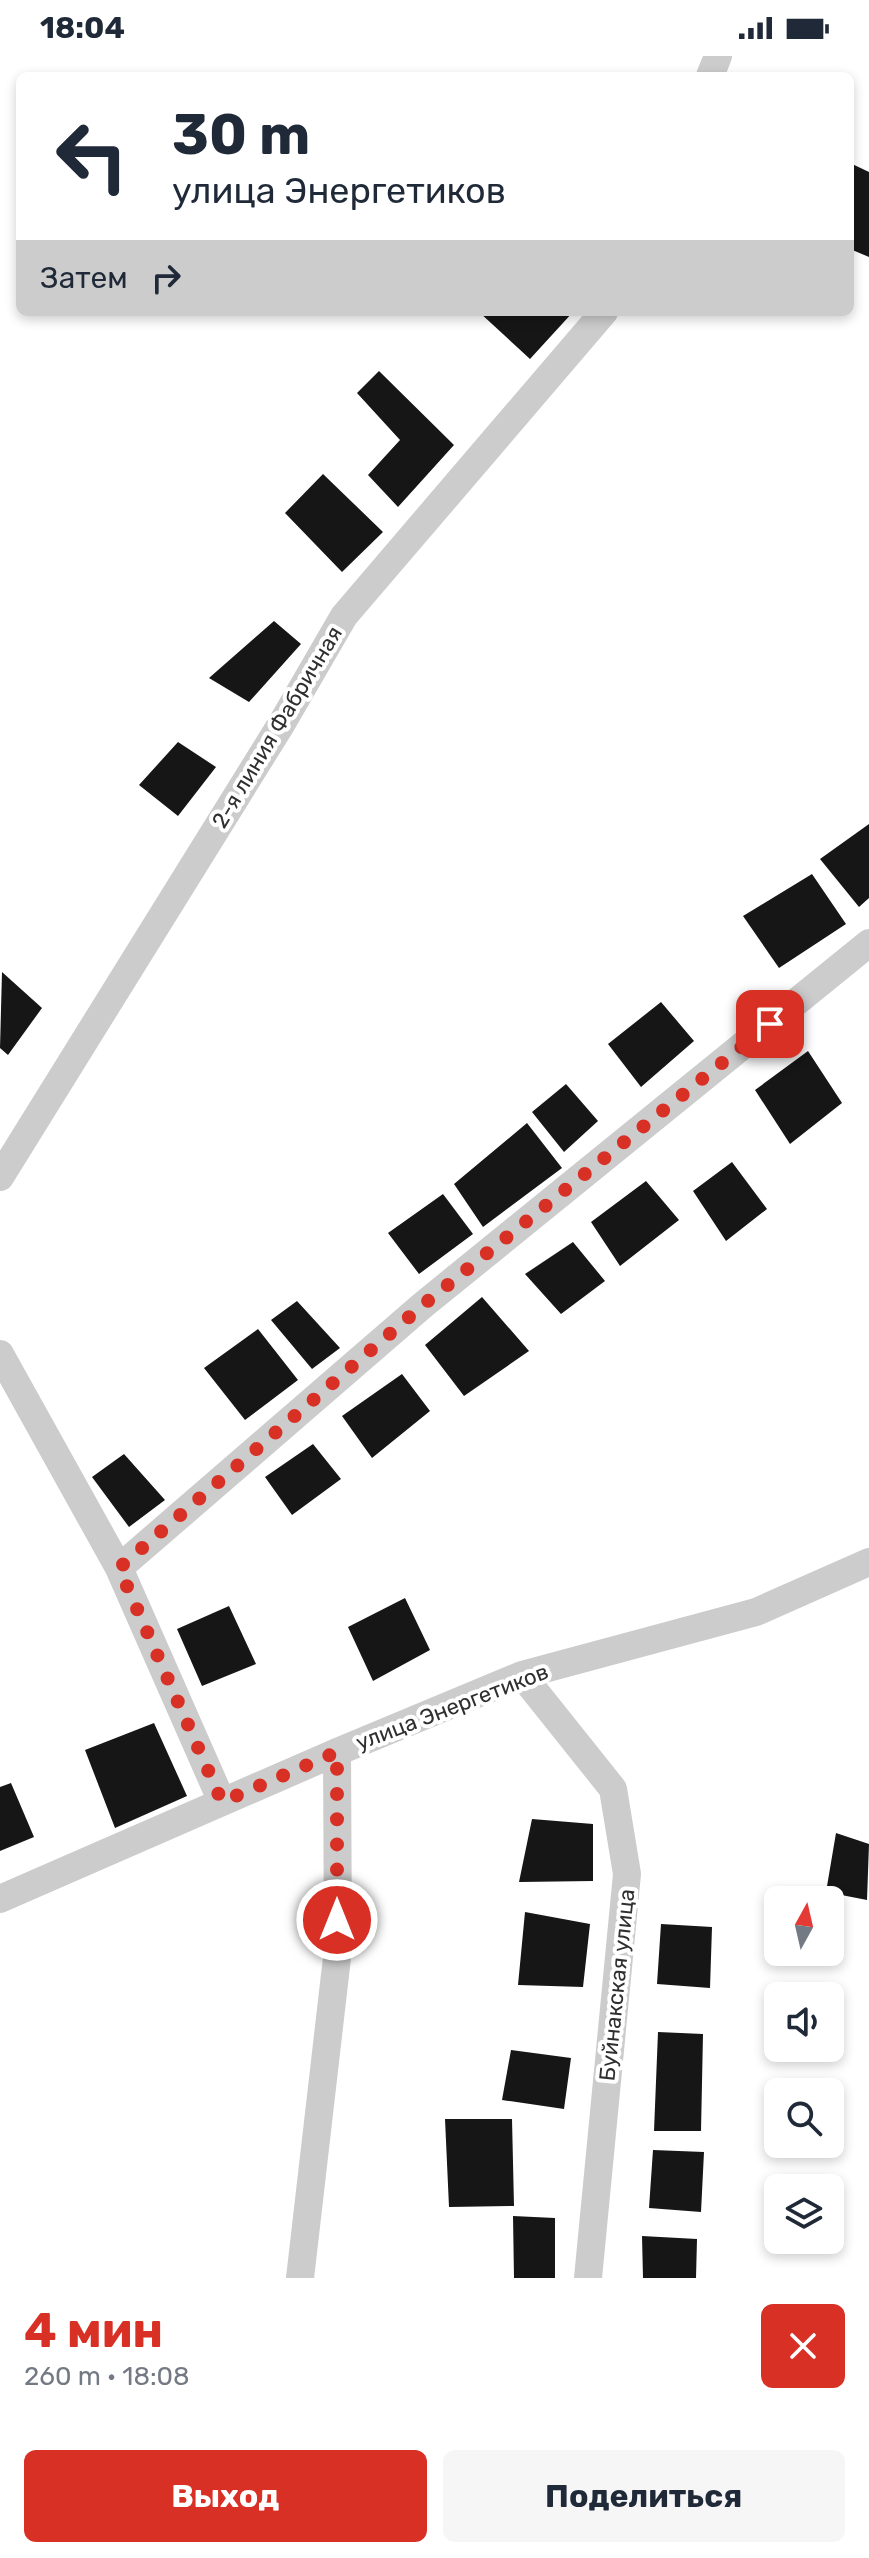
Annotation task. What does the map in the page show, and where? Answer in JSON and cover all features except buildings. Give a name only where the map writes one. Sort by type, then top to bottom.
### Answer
[{"type":"street","name":"2-я линия Фабричная","points":[[0,1177],[282,723],[344,616],[601,316]]},
{"type":"street","points":[[119,1568],[423,1305],[869,943]]},
{"type":"street","points":[[0,1354],[119,1568],[222,1802]]},
{"type":"street","name":"улица Энергетиков","points":[[0,1899],[522,1675],[756,1612],[869,1562]]},
{"type":"street","name":"Буйнакская улица","points":[[522,1675],[613,1789],[627,1874],[588,2278]]},
{"type":"street","points":[[300,2278],[338,1949],[337,1752]]},
{"type":"route","points":[[337,1920],[337,1752],[222,1802],[119,1568],[423,1305],[770,1024]]}]
